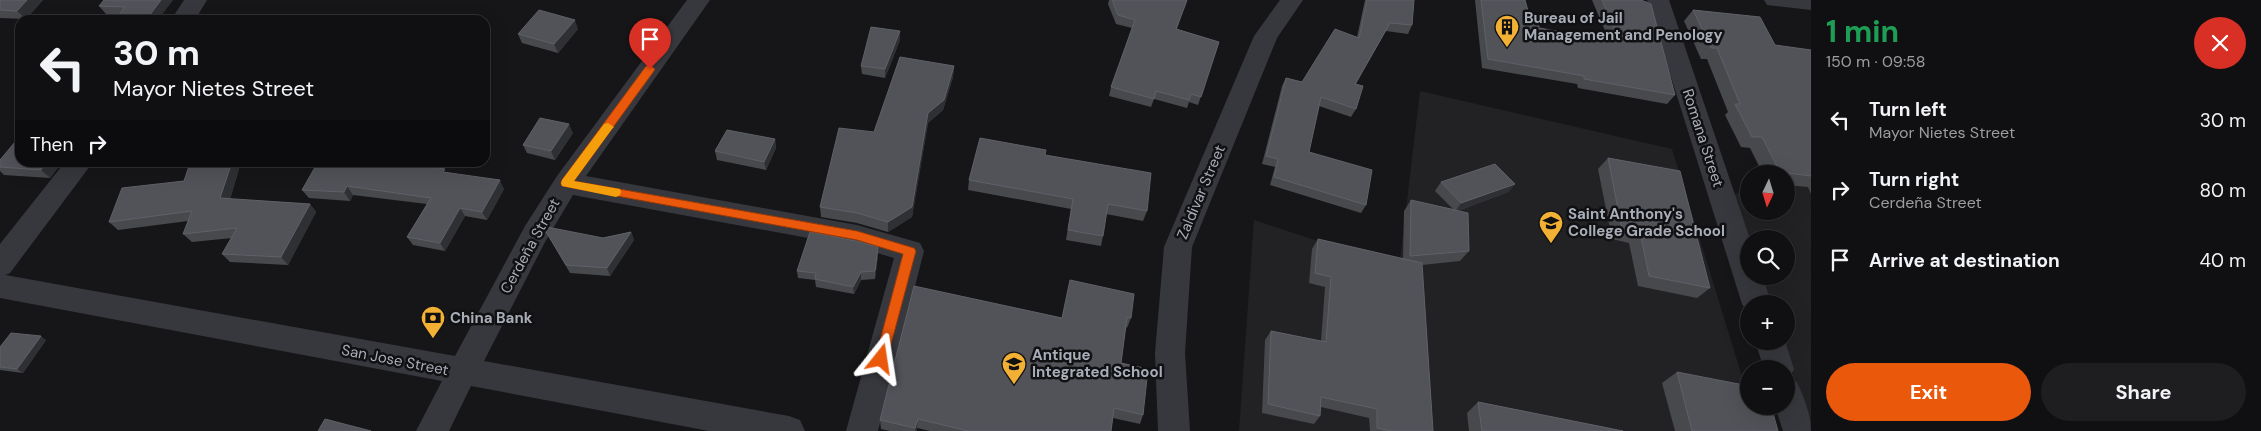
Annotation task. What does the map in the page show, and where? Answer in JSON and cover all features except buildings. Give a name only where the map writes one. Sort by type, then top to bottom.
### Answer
[{"type":"street","points":[[186,15],[196,0]]},
{"type":"street","name":"Cerdeña Street","points":[[432,431],[461,372],[535,234],[566,183],[699,0]]},
{"type":"street","name":"Romana Street","points":[[1658,0],[1754,295]]},
{"type":"street","points":[[1775,0],[1811,2]]},
{"type":"street","name":"Zaldivar Street","points":[[1174,431],[1170,353],[1178,247],[1266,36],[1285,1]]},
{"type":"street","points":[[0,265],[76,167]]},
{"type":"street","points":[[566,183],[857,236],[910,251],[862,431]]},
{"type":"street","name":"San Jose Street","points":[[0,286],[790,431]]},
{"type":"street","points":[[1794,415],[1799,431]]},
{"type":"shaded area","name":"Saint Anthony's College Grade School","points":[[1420,91],[1672,149],[1740,370],[1740,415],[1753,415],[1759,431],[1239,431],[1254,220],[1399,268]]},
{"type":"shaded area","points":[[1811,173],[1811,428],[1795,380],[1795,360],[1788,360],[1785,350],[1795,350],[1795,295],[1767,295],[1764,285],[1795,285],[1795,230],[1746,230],[1743,220],[1795,220],[1795,177]]},
{"type":"shaded area","points":[[1740,192],[1740,212],[1734,194]]},
{"type":"slow traffic","points":[[608,127],[566,183],[616,192]]},
{"type":"place","name":"Bureau of Jail Management and Penology","points":[[1507,48]]},
{"type":"place","name":"Saint Anthony's College Grade School","points":[[1551,244]]},
{"type":"place","name":"China Bank","points":[[433,339]]},
{"type":"place","name":"Antique Integrated School","points":[[1014,385]]},
{"type":"route","points":[[650,69],[566,183],[857,236],[910,251],[881,359]]}]
